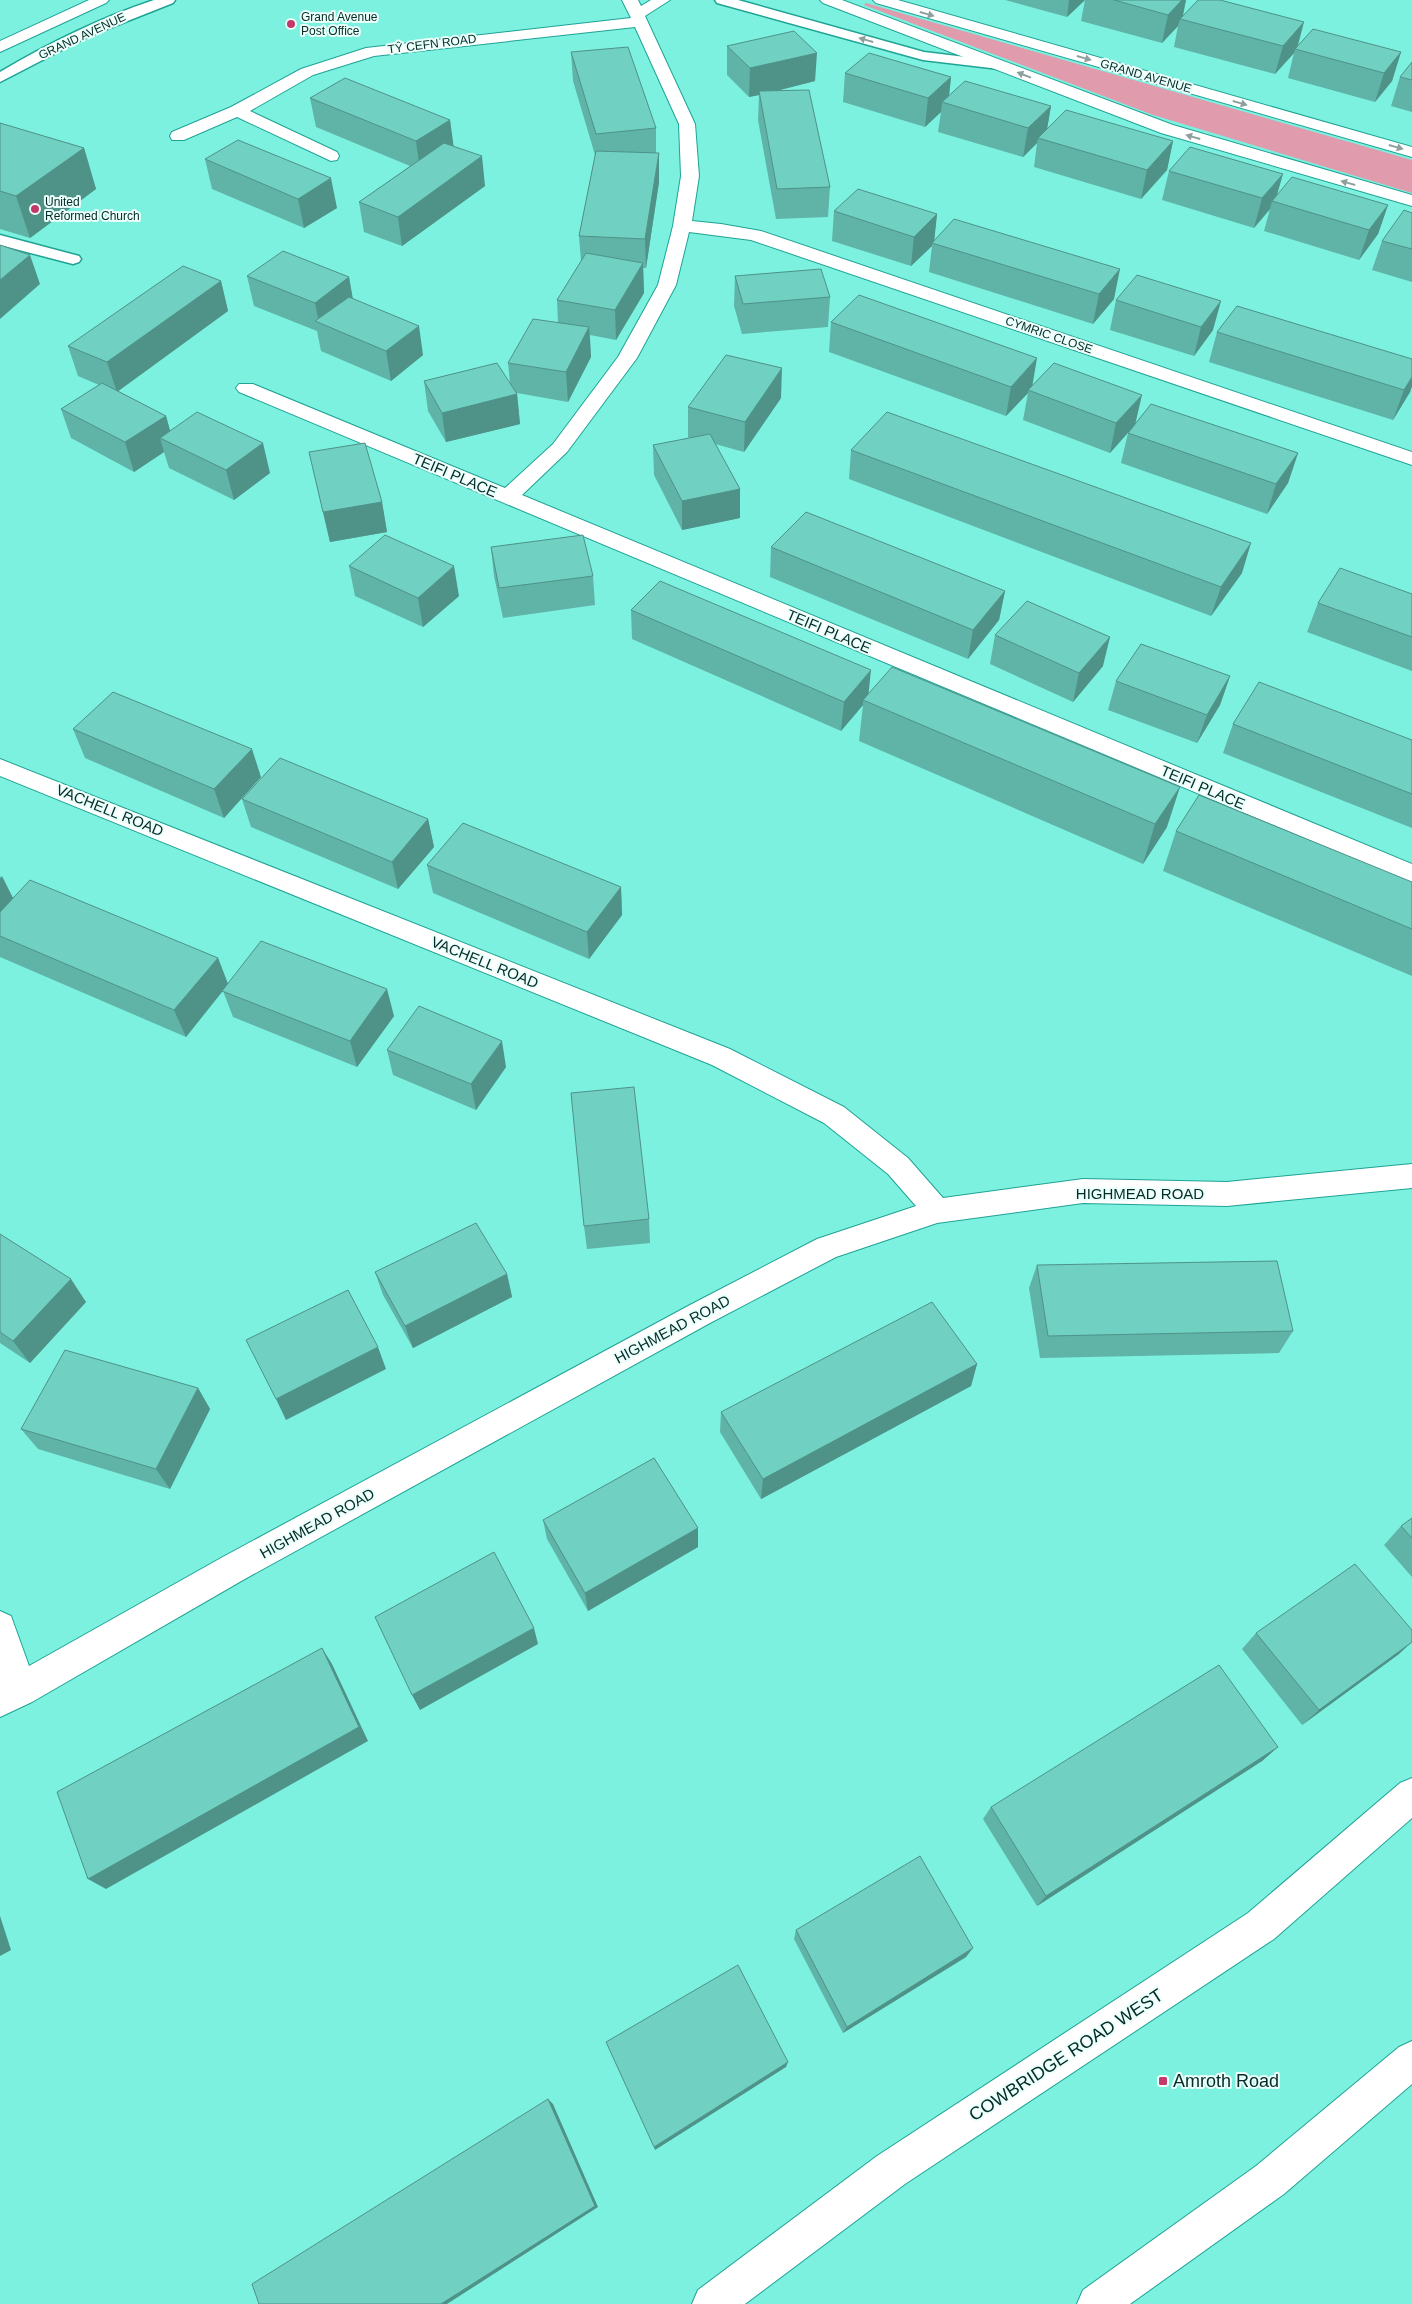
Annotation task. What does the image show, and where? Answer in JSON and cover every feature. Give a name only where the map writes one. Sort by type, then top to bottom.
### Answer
[{"type":"main road","name":"GRAND AVENUE","points":[[0,47],[100,0]]},
{"type":"main road","points":[[508,497],[560,448],[627,358],[667,285],[682,226],[690,176],[687,124],[636,12],[662,0]]},
{"type":"main road","points":[[828,0],[1167,129],[1412,201]]},
{"type":"main road","name":"GRAND AVENUE","points":[[881,0],[1412,152]]},
{"type":"main road","name":"TŶ CEFN ROAD","points":[[178,136],[237,110],[307,72],[372,50],[636,12]]},
{"type":"main road","points":[[237,110],[331,156]]},
{"type":"main road","name":"CYMRIC CLOSE","points":[[682,226],[721,229],[755,235],[1412,459]]},
{"type":"main road","name":"TEIFI PLACE","points":[[246,388],[1412,874]]},
{"type":"main road","name":"VACHELL ROAD","points":[[0,767],[721,1057],[834,1115],[898,1166],[937,1211]]},
{"type":"main road","name":"HIGHMEAD ROAD","points":[[10,1695],[232,1569],[716,1305],[826,1248],[937,1211],[1083,1191],[1227,1194],[1412,1176]]},
{"type":"main road","points":[[0,1627],[10,1695]]},
{"type":"main road","name":"COWBRIDGE ROAD WEST","points":[[712,2304],[891,2170],[1261,1926],[1412,1795]]},
{"type":"main road","points":[[1097,2304],[1270,2180],[1412,2060]]},
{"type":"lane","name":"GRAND AVENUE","points":[[0,78],[28,61],[102,25],[168,0]]},
{"type":"lane","points":[[722,0],[923,56],[999,65]]},
{"type":"lane","points":[[0,240],[74,259]]},
{"type":"shaded area","points":[[866,3],[1412,160],[1412,193],[1153,115],[864,5]]},
{"type":"building","points":[[1114,0],[1182,0],[1168,15]]},
{"type":"building","points":[[1198,0],[1220,0],[1304,22],[1283,46],[1180,19]]},
{"type":"building","points":[[1313,29],[1401,52],[1384,73],[1295,49]]},
{"type":"building","points":[[794,31],[817,53],[750,68],[727,46]]},
{"type":"building","points":[[628,47],[656,128],[596,134],[571,52]]},
{"type":"building","points":[[869,53],[951,77],[928,98],[845,73]]},
{"type":"building","points":[[1412,62],[1412,80],[1400,77]]},
{"type":"building","points":[[345,78],[450,120],[416,141],[310,98]]},
{"type":"building","points":[[965,81],[1051,106],[1028,128],[942,102]]},
{"type":"building","points":[[809,90],[830,187],[777,189],[759,91]]},
{"type":"building","points":[[1066,110],[1173,141],[1147,170],[1038,138]]},
{"type":"building","points":[[0,123],[84,148],[16,196],[0,191]]},
{"type":"building","points":[[238,140],[331,178],[298,199],[205,159]]},
{"type":"building","points":[[444,143],[482,156],[398,217],[359,202]]},
{"type":"building","points":[[1190,147],[1283,174],[1262,198],[1169,171]]},
{"type":"building","points":[[596,151],[659,153],[645,239],[579,236]]},
{"type":"building","points":[[1292,177],[1388,205],[1369,230],[1272,201]]},
{"type":"building","points":[[858,189],[937,214],[914,237],[834,211]]},
{"type":"building","points":[[1404,210],[1412,213],[1412,249],[1382,241]]},
{"type":"building","points":[[954,219],[1120,269],[1099,294],[932,243]]},
{"type":"building","points":[[0,245],[30,255],[0,280]]},
{"type":"building","points":[[283,251],[349,277],[315,303],[247,276]]},
{"type":"building","points":[[586,253],[643,263],[615,310],[557,300]]},
{"type":"building","points":[[183,266],[221,281],[107,362],[68,346]]},
{"type":"building","points":[[821,269],[830,297],[743,304],[735,276]]},
{"type":"building","points":[[1137,275],[1221,301],[1201,327],[1116,300]]},
{"type":"building","points":[[859,295],[1037,358],[1011,387],[831,322]]},
{"type":"building","points":[[349,297],[419,326],[386,351],[315,321]]},
{"type":"building","points":[[1237,306],[1412,359],[1412,377],[1404,390],[1217,332]]},
{"type":"building","points":[[533,319],[589,327],[566,372],[508,363]]},
{"type":"building","points":[[726,355],[782,368],[745,422],[688,407]]},
{"type":"building","points":[[497,363],[517,394],[442,413],[424,381]]},
{"type":"building","points":[[1054,363],[1142,395],[1116,423],[1028,390]]},
{"type":"building","points":[[102,383],[166,416],[125,442],[61,409]]},
{"type":"building","points":[[1151,404],[1298,453],[1276,484],[1128,433]]},
{"type":"building","points":[[197,412],[263,443],[226,470],[160,438]]},
{"type":"building","points":[[887,412],[1251,543],[1221,587],[851,450]]},
{"type":"building","points":[[710,434],[740,489],[682,501],[653,445]]},
{"type":"building","points":[[365,443],[382,502],[323,512],[309,452]]},
{"type":"building","points":[[806,512],[1005,591],[973,630],[771,547]]},
{"type":"building","points":[[385,535],[454,566],[418,598],[349,566]]},
{"type":"building","points":[[583,535],[593,576],[499,588],[491,547]]},
{"type":"building","points":[[1340,568],[1412,594],[1412,637],[1318,603]]},
{"type":"building","points":[[660,581],[871,670],[844,702],[631,610]]},
{"type":"building","points":[[1027,601],[1110,637],[1079,673],[995,635]]},
{"type":"building","points":[[1141,644],[1230,676],[1207,715],[1116,681]]},
{"type":"building","points":[[892,667],[1180,787],[1155,824],[863,700]]},
{"type":"building","points":[[1259,682],[1412,740],[1412,794],[1233,724]]},
{"type":"building","points":[[113,692],[252,749],[214,789],[73,729]]},
{"type":"building","points":[[280,758],[428,819],[392,862],[242,799]]},
{"type":"building","points":[[1199,795],[1412,882],[1412,929],[1176,831]]},
{"type":"building","points":[[463,823],[621,887],[587,932],[427,865]]},
{"type":"building","points":[[30,880],[218,958],[174,1010],[0,936],[0,912]]},
{"type":"building","points":[[261,941],[387,989],[350,1041],[222,991]]},
{"type":"building","points":[[419,1006],[502,1041],[471,1084],[387,1050]]},
{"type":"building","points":[[634,1087],[649,1219],[584,1226],[571,1093]]},
{"type":"building","points":[[476,1223],[507,1274],[405,1326],[375,1272]]},
{"type":"building","points":[[0,1234],[71,1279],[13,1341],[0,1332]]},
{"type":"building","points":[[1277,1261],[1293,1331],[1048,1336],[1037,1265]]},
{"type":"building","points":[[348,1290],[378,1347],[276,1399],[246,1340]]},
{"type":"building","points":[[932,1302],[977,1364],[763,1479],[721,1412]]},
{"type":"building","points":[[65,1350],[198,1388],[156,1469],[21,1429]]},
{"type":"building","points":[[654,1458],[698,1528],[585,1593],[543,1520]]},
{"type":"building","points":[[1412,1518],[1412,1538],[1401,1526]]},
{"type":"building","points":[[494,1552],[534,1628],[412,1695],[375,1617]]},
{"type":"building","points":[[1355,1564],[1412,1630],[1412,1642],[1319,1710],[1256,1633]]},
{"type":"building","points":[[322,1648],[359,1727],[88,1879],[57,1792]]},
{"type":"building","points":[[1219,1665],[1278,1747],[1046,1896],[991,1807]]},
{"type":"building","points":[[920,1856],[973,1948],[847,2027],[796,1930]]},
{"type":"building","points":[[738,1965],[788,2062],[654,2147],[606,2042]]},
{"type":"building","points":[[548,2099],[595,2206],[441,2304],[259,2304],[252,2284]]},
{"type":"place","name":"Grand Avenue Post Office","points":[[291,24]]},
{"type":"place","name":"United Reformed Church","points":[[35,209]]},
{"type":"place","name":"Amroth Road","points":[[1163,2081]]}]
